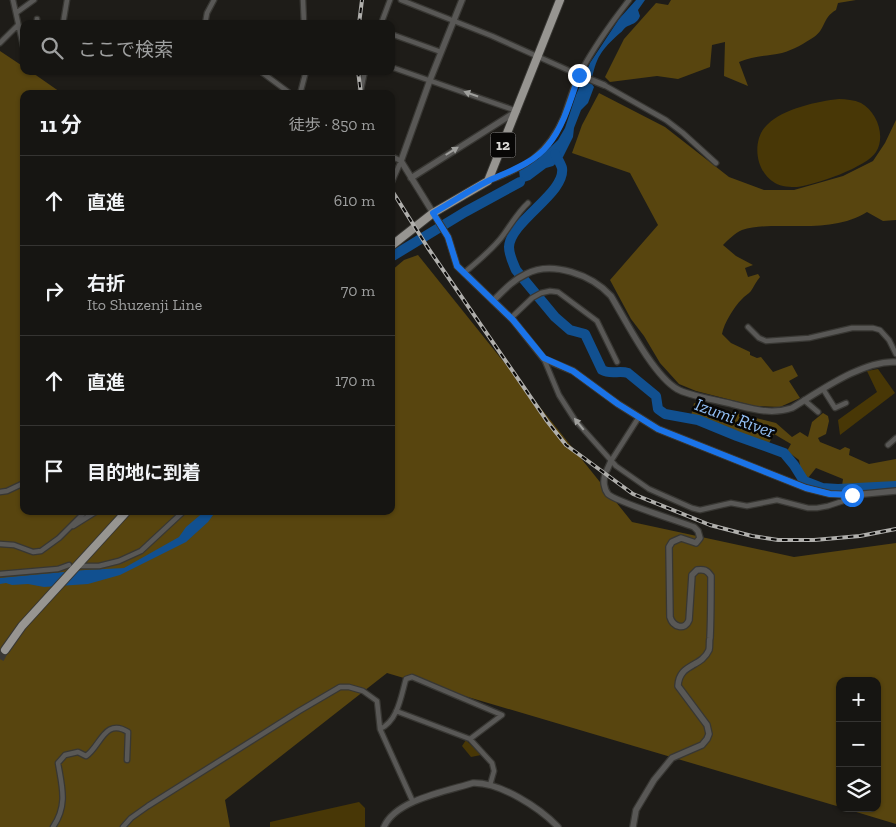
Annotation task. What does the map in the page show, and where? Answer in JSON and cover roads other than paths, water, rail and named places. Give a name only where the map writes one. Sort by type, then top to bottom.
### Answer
[{"type":"main road","name":"12","points":[[395,243],[488,181],[560,0]]},
{"type":"main road","points":[[5,650],[22,626],[123,515]]},
{"type":"street","points":[[13,0],[20,32]]},
{"type":"street","points":[[16,13],[34,0]]},
{"type":"street","points":[[64,20],[67,0]]},
{"type":"street","points":[[206,20],[214,0]]},
{"type":"street","points":[[303,0],[304,20]]},
{"type":"street","points":[[382,20],[390,0]]},
{"type":"street","points":[[401,0],[538,55],[604,85],[666,120],[716,163]]},
{"type":"street","points":[[395,175],[462,0]]},
{"type":"street","points":[[488,181],[505,175],[534,158],[549,144],[563,118],[579,75],[594,48],[629,0]]},
{"type":"street","points":[[0,44],[18,24]]},
{"type":"street","points":[[395,35],[441,52]]},
{"type":"street","points":[[395,68],[517,110]]},
{"type":"street","points":[[265,75],[286,90]]},
{"type":"street","points":[[301,90],[305,75]]},
{"type":"street","points":[[361,90],[364,75]]},
{"type":"street","points":[[411,178],[517,110]]},
{"type":"street","points":[[395,158],[401,161],[436,216],[448,237],[457,266],[511,318],[544,358],[551,378],[564,404],[575,420],[621,470],[649,489],[700,510],[731,503],[747,506],[777,500],[808,508],[817,508],[843,500],[844,495]]},
{"type":"street","points":[[464,273],[479,261],[503,236],[515,217],[528,203]]},
{"type":"street","points":[[493,301],[526,273],[539,270],[560,270],[579,275],[604,288],[611,296],[657,371],[678,390],[771,412],[780,412],[792,408],[860,370],[882,363],[896,362]]},
{"type":"street","points":[[511,318],[532,298],[541,293],[558,292],[597,321],[617,362]]},
{"type":"street","points":[[748,326],[759,338],[766,341],[809,338],[852,328],[873,328],[880,330],[889,340],[896,354]]},
{"type":"street","points":[[544,358],[573,371],[658,429],[806,488],[830,494],[844,495],[896,491]]},
{"type":"street","points":[[823,389],[835,408],[846,402]]},
{"type":"street","points":[[804,400],[818,412]]},
{"type":"street","points":[[633,827],[636,810],[654,780],[672,758],[702,745],[709,734],[707,725],[678,686],[678,680],[681,673],[697,663],[709,650],[712,619],[711,576],[708,571],[702,569],[697,570],[692,575],[688,624],[684,626],[675,625],[670,616],[669,547],[672,542],[681,538],[696,543],[700,538],[698,530],[662,515],[616,500],[608,494],[604,485],[611,461],[639,417]]},
{"type":"street","points":[[888,445],[896,438]]},
{"type":"street","points":[[0,492],[6,492],[20,485]]},
{"type":"street","points":[[0,544],[14,545],[33,552],[41,551],[59,538],[82,515]]},
{"type":"street","points":[[71,526],[77,525],[91,515]]},
{"type":"street","points":[[0,574],[99,566],[120,561],[141,551],[180,515]]},
{"type":"street","points":[[380,729],[390,723],[396,711],[406,679],[412,677],[502,715],[470,739]]},
{"type":"street","points":[[123,827],[131,818],[148,806],[340,687],[350,687],[363,691],[377,701],[380,729],[413,802]]},
{"type":"street","points":[[396,711],[470,739],[492,763],[494,771],[490,784]]},
{"type":"street","points":[[53,827],[63,806],[63,790],[58,764],[64,755],[78,752],[86,756],[94,751],[102,735],[114,728],[122,728],[128,732],[127,760]]},
{"type":"street","points":[[384,827],[386,821],[397,810],[413,802],[473,783],[490,784],[520,799],[547,816],[558,827]]},
{"type":"water","points":[[636,0],[645,0],[638,10],[639,19],[626,27],[608,44],[597,60],[591,83],[594,87],[588,103],[581,110],[574,128],[573,137],[563,157],[553,166],[546,168],[530,180],[504,189],[520,179],[519,170],[538,159],[558,140],[565,128],[576,95],[590,63],[619,19]]},
{"type":"water","points":[[200,515],[213,515],[186,542],[120,575],[88,584],[44,587],[28,584],[0,584],[0,578],[124,568],[179,537],[186,527]]},
{"type":"waterway","name":"Izumi River","points":[[555,154],[562,168],[561,178],[556,187],[518,227],[509,247],[511,259],[516,270],[555,317],[570,330],[585,334],[602,370],[628,373],[656,396],[658,409],[665,414],[698,420],[784,453],[804,481],[822,488],[838,489],[896,486]]},
{"type":"waterway","points":[[395,255],[465,212],[520,182]]},
{"type":"tunnel","points":[[0,659],[5,650]]},
{"type":"railway","points":[[360,20],[362,0]]},
{"type":"railway","points":[[359,75],[360,90]]},
{"type":"railway","points":[[395,195],[428,248],[547,421],[566,445],[633,494],[710,525],[752,536],[778,540],[814,540],[860,536],[896,529]]}]
